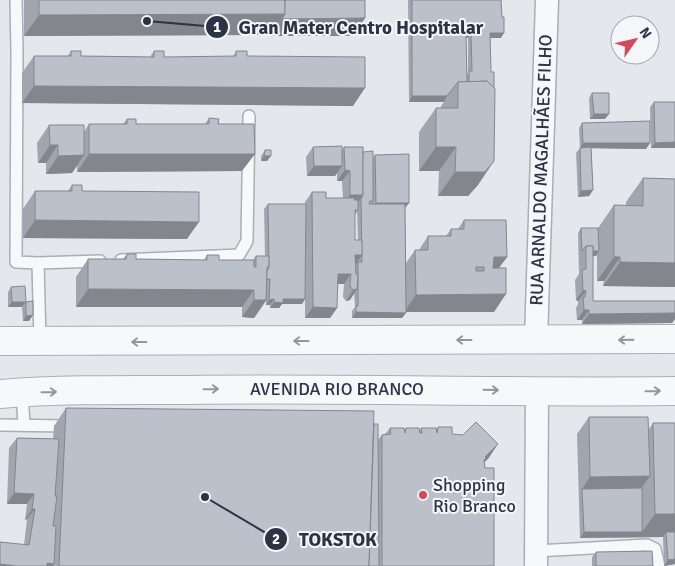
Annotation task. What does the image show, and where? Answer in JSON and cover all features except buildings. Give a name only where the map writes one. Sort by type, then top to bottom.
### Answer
[{"type":"street","name":"RUA ARNALDO MAGALHÃES FILHO","points":[[536,340],[547,0]]},
{"type":"street","points":[[0,341],[675,339]]},
{"type":"street","name":"AVENIDA RIO BRANCO","points":[[11,393],[320,388],[675,391]]},
{"type":"street","points":[[536,558],[537,391]]},
{"type":"lane","points":[[16,1],[16,262],[38,263],[239,255],[247,241],[248,116]]},
{"type":"lane","points":[[38,263],[40,340]]},
{"type":"lane","points":[[11,393],[24,425]]},
{"type":"lane","points":[[0,425],[84,426]]},
{"type":"lane","points":[[536,558],[647,545],[655,550],[659,566]]},
{"type":"place","name":"Gran Mater Centro Hospitalar","points":[[147,21]]},
{"type":"place","name":"Shopping Rio Branco","points":[[423,495]]},
{"type":"place","name":"TOKSTOK","points":[[205,497]]}]
